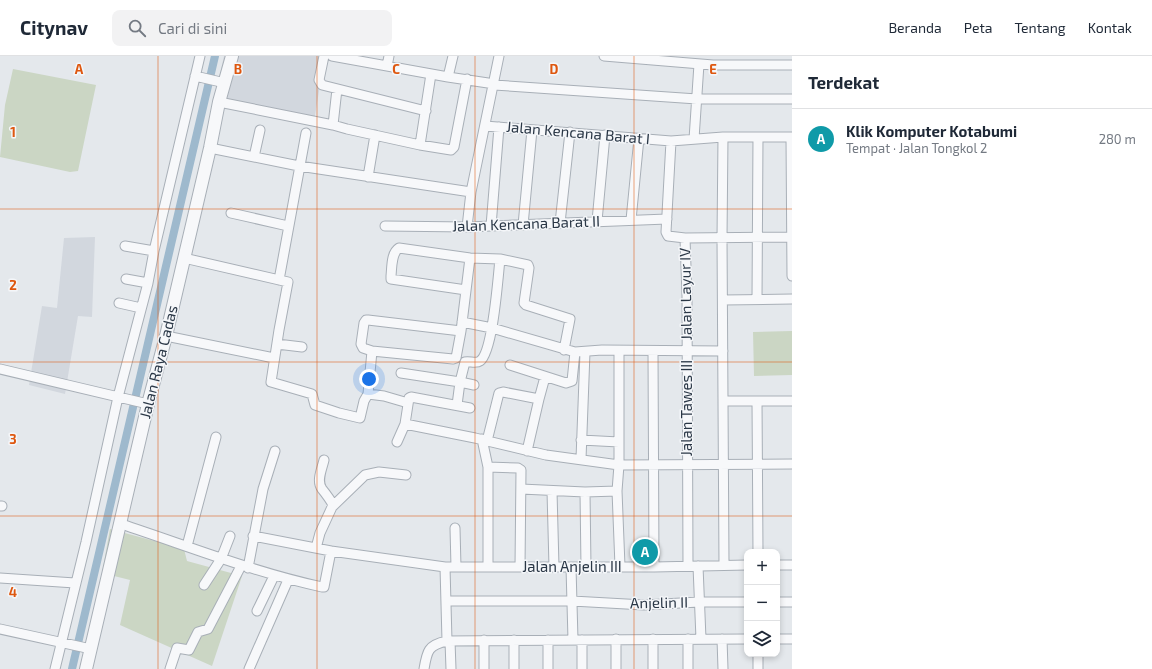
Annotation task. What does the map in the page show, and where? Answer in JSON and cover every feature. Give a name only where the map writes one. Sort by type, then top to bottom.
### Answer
[{"type":"street","points":[[55,669],[65,644],[75,584],[119,397],[148,283],[154,251],[200,56]]},
{"type":"street","name":"Jalan Raya Cadas","points":[[86,669],[88,648],[121,524],[146,404],[166,336],[210,148],[222,83],[232,56]]},
{"type":"street","points":[[324,56],[319,80],[320,83],[327,87],[426,111]]},
{"type":"street","points":[[332,56],[494,85],[697,99],[792,99]]},
{"type":"street","points":[[387,66],[389,56]]},
{"type":"street","points":[[448,77],[453,56]]},
{"type":"street","points":[[467,227],[471,192],[499,56]]},
{"type":"street","points":[[604,56],[679,59],[699,64],[720,60],[791,62]]},
{"type":"street","points":[[694,139],[699,64]]},
{"type":"street","points":[[420,145],[431,74]]},
{"type":"street","points":[[196,77],[222,83]]},
{"type":"street","points":[[219,102],[333,125],[347,130],[420,145],[453,149],[467,79]]},
{"type":"street","points":[[333,125],[337,89]]},
{"type":"street","name":"Jalan Kencana Barat I","points":[[484,126],[671,141],[723,137],[792,137]]},
{"type":"street","points":[[491,226],[499,127]]},
{"type":"street","points":[[254,157],[260,130]]},
{"type":"street","points":[[523,225],[532,130]]},
{"type":"street","points":[[560,223],[570,132]]},
{"type":"street","points":[[279,280],[306,133]]},
{"type":"street","points":[[368,177],[375,135]]},
{"type":"street","points":[[597,221],[605,135]]},
{"type":"street","points":[[723,137],[722,238],[724,565]]},
{"type":"street","points":[[757,300],[758,137]]},
{"type":"street","points":[[792,137],[792,276]]},
{"type":"street","points":[[631,220],[639,138]]},
{"type":"street","points":[[671,141],[666,232],[668,236],[685,238],[792,237]]},
{"type":"street","points":[[210,148],[299,166],[471,192]]},
{"type":"street","points":[[231,212],[288,226]]},
{"type":"street","name":"Jalan Kencana Barat II","points":[[385,226],[467,227],[667,219]]},
{"type":"street","name":"Jalan Layur IV","points":[[685,238],[688,350]]},
{"type":"street","points":[[125,246],[154,251]]},
{"type":"street","points":[[466,290],[392,279],[391,276],[394,254],[396,250],[399,248],[470,258],[500,259],[528,265],[529,268],[524,303],[526,305],[570,319],[564,350]]},
{"type":"street","points":[[184,258],[288,283],[276,344],[271,382],[312,394],[315,405],[359,418],[362,416],[364,401],[368,394],[372,351]]},
{"type":"street","points":[[470,258],[462,326],[456,358],[453,359],[372,351],[363,348],[361,344],[366,320],[462,326],[492,328],[575,352],[602,350],[723,351]]},
{"type":"street","points":[[457,405],[460,382],[466,362],[477,363],[483,358],[492,328],[500,259]]},
{"type":"street","points":[[126,279],[148,283]]},
{"type":"street","points":[[723,300],[792,299]]},
{"type":"street","points":[[119,303],[141,308]]},
{"type":"street","points":[[166,336],[274,358]]},
{"type":"street","points":[[276,344],[302,347]]},
{"type":"street","points":[[653,350],[654,567]]},
{"type":"street","name":"Jalan Tawes III","points":[[688,350],[688,566]]},
{"type":"street","points":[[618,351],[619,465],[617,491],[620,566]]},
{"type":"street","points":[[510,365],[566,383],[572,381],[575,352]]},
{"type":"street","points":[[581,460],[585,352]]},
{"type":"street","points":[[0,369],[146,404]]},
{"type":"street","points":[[401,373],[474,384]]},
{"type":"street","points":[[527,451],[539,399],[546,377]]},
{"type":"street","points":[[488,567],[488,468],[484,440],[499,393],[503,392],[539,399]]},
{"type":"street","points":[[368,394],[408,402]]},
{"type":"street","points":[[397,442],[405,424],[408,402],[409,398],[411,397],[470,408]]},
{"type":"street","points":[[723,401],[792,401]]},
{"type":"street","points":[[757,401],[758,549]]},
{"type":"street","points":[[405,424],[484,440],[527,451],[619,465],[792,464]]},
{"type":"street","points":[[186,546],[216,437]]},
{"type":"street","points":[[582,440],[619,442]]},
{"type":"street","points":[[170,669],[177,648],[189,650],[198,632],[208,629],[244,567],[253,536],[263,489],[275,450]]},
{"type":"street","points":[[324,460],[319,478],[321,488],[328,495],[333,505]]},
{"type":"street","points":[[488,468],[520,469],[520,567]]},
{"type":"street","points":[[316,548],[320,533],[333,505],[365,474],[379,472],[406,475]]},
{"type":"street","points":[[521,489],[585,492],[617,491]]},
{"type":"street","points":[[552,491],[554,567]]},
{"type":"street","points":[[585,492],[586,567]]},
{"type":"street","points":[[121,524],[244,567],[288,580],[322,587],[324,587],[331,551]]},
{"type":"street","points":[[455,528],[456,567]]},
{"type":"street","points":[[204,585],[221,559],[230,536]]},
{"type":"street","name":"Jalan Anjelin III","points":[[253,536],[331,551],[445,567],[654,567],[744,565]]},
{"type":"street","points":[[780,565],[792,565]]},
{"type":"street","points":[[698,566],[701,639]]},
{"type":"street","points":[[445,567],[448,641],[451,669]]},
{"type":"street","points":[[571,567],[572,601],[582,669]]},
{"type":"street","points":[[257,611],[274,576]]},
{"type":"street","points":[[0,578],[75,584]]},
{"type":"street","points":[[249,669],[288,580]]},
{"type":"street","name":"Anjelin II","points":[[447,601],[572,601],[644,605],[699,602],[744,602]]},
{"type":"street","points":[[780,602],[792,602]]},
{"type":"street","points":[[0,629],[88,648]]},
{"type":"street","points":[[616,639],[616,669]]},
{"type":"street","points":[[653,639],[653,669]]},
{"type":"street","points":[[688,639],[688,669]]},
{"type":"street","points":[[722,639],[723,669]]},
{"type":"street","points":[[424,669],[426,653],[430,648],[448,641],[744,639]]},
{"type":"street","points":[[780,639],[792,639]]},
{"type":"street","points":[[484,640],[484,669]]},
{"type":"street","points":[[514,640],[514,669]]},
{"type":"street","points":[[548,640],[548,669]]},
{"type":"street","points":[[758,657],[758,669]]},
{"type":"shaded area","points":[[224,56],[325,56],[314,121],[214,100]]},
{"type":"shaded area","points":[[95,237],[92,317],[78,316],[65,394],[29,385],[42,306],[57,308],[64,238]]},
{"type":"green space","points":[[13,69],[96,85],[78,171],[70,172],[0,157],[5,105]]},
{"type":"green space","points":[[792,331],[792,375],[754,376],[753,332]]},
{"type":"green space","points":[[110,529],[184,549],[187,561],[242,576],[212,666],[120,625],[130,580],[102,573]]},
{"type":"waterway","points":[[72,669],[215,56]]},
{"type":"place","name":"Klik Komputer Kotabumi","points":[[645,552]]}]
